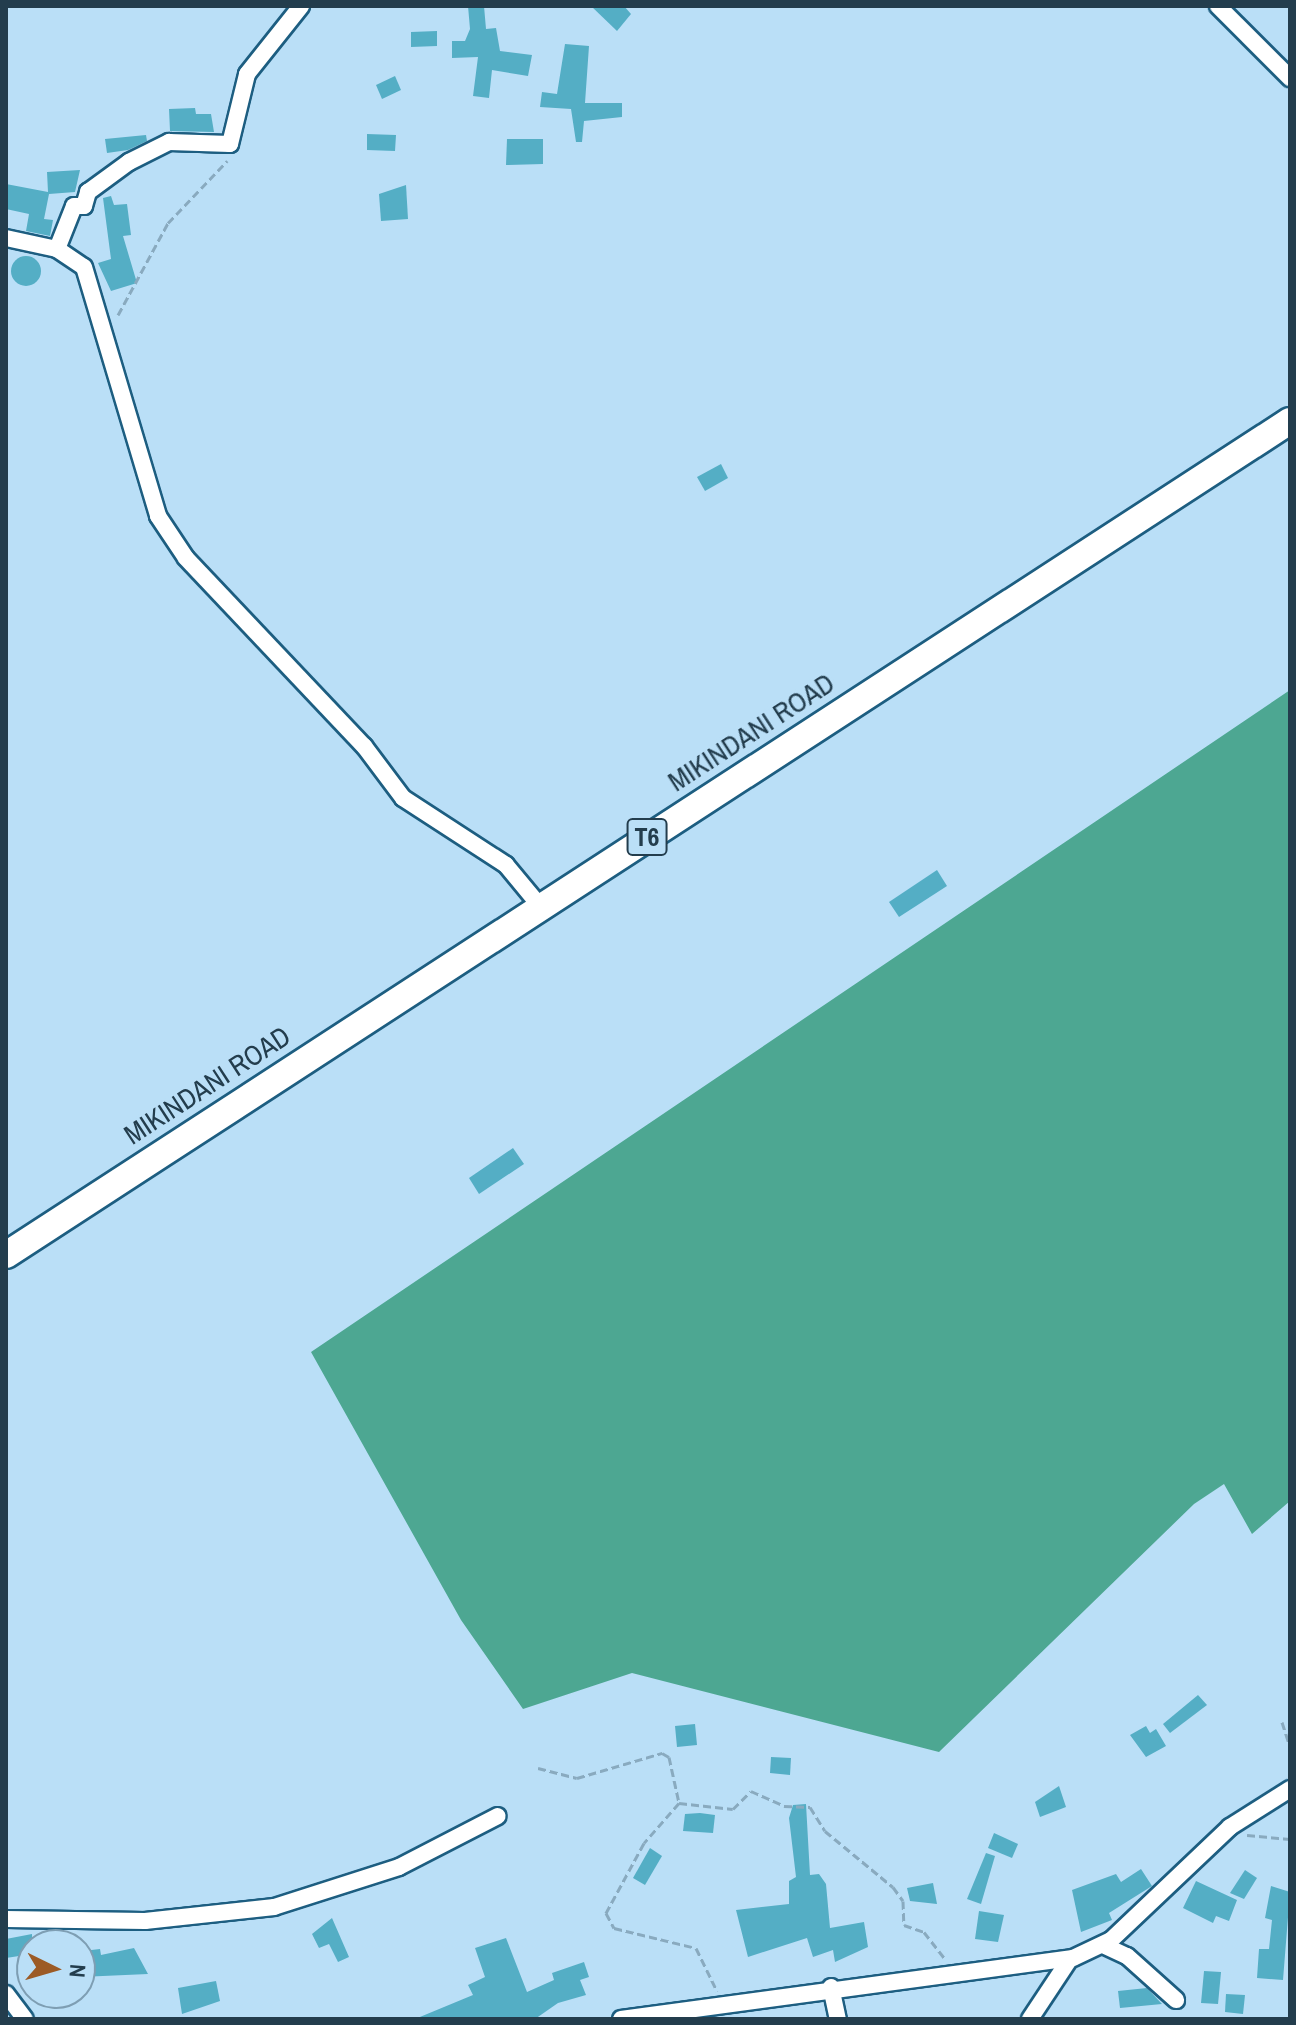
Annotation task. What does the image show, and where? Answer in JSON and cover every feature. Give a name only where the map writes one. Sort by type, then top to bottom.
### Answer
[{"type":"highway","name":"MIKINDANI ROAD","points":[[6,1255],[1290,421]]},
{"type":"street","points":[[57,249],[74,206],[84,206],[88,192],[129,162],[169,142],[230,144],[247,74],[301,6]]},
{"type":"street","points":[[1218,6],[1290,78]]},
{"type":"street","points":[[6,238],[57,249],[84,267],[158,516],[186,558],[364,746],[403,798],[506,865],[540,906]]},
{"type":"street","points":[[621,2019],[831,1987],[1069,1960],[1103,1945],[1230,1827],[1290,1789]]},
{"type":"street","points":[[6,1919],[145,1921],[274,1907],[399,1867],[498,1816]]},
{"type":"street","points":[[1103,1945],[1127,1956],[1176,2000]]},
{"type":"street","points":[[1030,2019],[1069,1960]]},
{"type":"street","points":[[831,1987],[838,2019]]},
{"type":"street","points":[[6,1994],[25,2019]]},
{"type":"street","points":[[674,2009],[692,2019]]},
{"type":"path","points":[[103,334],[137,289],[168,223],[225,166],[230,144]]},
{"type":"path","points":[[1282,1722],[1290,1746]]},
{"type":"path","points":[[538,1768],[577,1778],[662,1753],[669,1757],[679,1803]]},
{"type":"path","points":[[679,1803],[733,1809],[751,1791],[784,1806],[810,1807],[825,1831],[893,1887],[903,1901],[904,1925],[924,1932],[954,1972]]},
{"type":"path","points":[[679,1803],[644,1843],[606,1913],[614,1928],[696,1948],[711,1969],[721,2006]]},
{"type":"path","points":[[1230,1827],[1257,1838],[1290,1839]]},
{"type":"shaded area","points":[[1290,690],[1290,1501],[1252,1534],[1224,1484],[1194,1504],[939,1752],[632,1673],[523,1709],[461,1620],[311,1352]]},
{"type":"building","points":[[468,6],[484,6],[486,29],[496,28],[500,51],[532,55],[528,76],[492,70],[489,98],[473,96],[478,57],[452,58],[452,41],[465,41],[470,29]]},
{"type":"building","points":[[591,6],[624,6],[631,14],[617,31]]},
{"type":"building","points":[[437,31],[437,46],[411,47],[411,32]]},
{"type":"building","points":[[565,44],[589,46],[585,103],[622,103],[622,117],[584,121],[582,142],[576,142],[571,109],[540,107],[542,92],[557,94]]},
{"type":"building","points":[[395,76],[401,90],[382,99],[376,85]]},
{"type":"building","points":[[195,108],[196,114],[211,114],[214,132],[170,131],[169,109]]},
{"type":"building","points":[[367,134],[396,135],[395,151],[367,150]]},
{"type":"building","points":[[146,135],[147,141],[128,150],[107,153],[105,139]]},
{"type":"building","points":[[507,139],[543,139],[543,164],[506,165]]},
{"type":"building","points":[[80,170],[75,192],[49,194],[44,219],[53,220],[50,236],[26,231],[29,214],[6,209],[6,184],[48,192],[47,172]]},
{"type":"building","points":[[406,185],[408,219],[381,221],[379,194]]},
{"type":"building","points":[[111,196],[114,205],[127,204],[131,235],[123,236],[137,283],[111,291],[98,263],[111,259],[103,198]]},
{"type":"building","points":[[26,256],[37,260],[41,271],[37,282],[26,286],[15,282],[11,271],[15,260]]},
{"type":"building","points":[[721,464],[728,478],[705,491],[697,477]]},
{"type":"building","points":[[937,870],[947,886],[899,917],[889,902]]},
{"type":"building","points":[[513,1148],[524,1164],[479,1194],[469,1178]]},
{"type":"building","points":[[1198,1695],[1207,1705],[1170,1733],[1163,1724]]},
{"type":"building","points":[[695,1724],[697,1745],[677,1747],[675,1726]]},
{"type":"building","points":[[1146,1726],[1150,1733],[1156,1729],[1166,1746],[1146,1757],[1130,1735]]},
{"type":"building","points":[[771,1757],[791,1758],[790,1775],[770,1773]]},
{"type":"building","points":[[1059,1786],[1066,1807],[1040,1817],[1035,1802]]},
{"type":"building","points":[[806,1804],[810,1875],[819,1874],[826,1884],[830,1928],[864,1922],[868,1947],[835,1962],[833,1950],[813,1957],[807,1938],[748,1957],[736,1910],[789,1904],[789,1881],[796,1877],[789,1818],[793,1805]]},
{"type":"building","points":[[685,1814],[715,1815],[713,1833],[683,1831]]},
{"type":"building","points":[[994,1833],[1018,1844],[1012,1858],[988,1848]]},
{"type":"building","points":[[650,1848],[662,1856],[645,1885],[633,1878]]},
{"type":"building","points":[[986,1853],[995,1856],[981,1904],[967,1899]]},
{"type":"building","points":[[1141,1869],[1152,1886],[1109,1913],[1112,1920],[1081,1932],[1072,1890],[1116,1874],[1121,1882]]},
{"type":"building","points":[[1245,1870],[1257,1878],[1244,1899],[1230,1893]]},
{"type":"building","points":[[1196,1881],[1237,1900],[1229,1921],[1216,1916],[1213,1923],[1183,1908]]},
{"type":"building","points":[[933,1883],[937,1904],[910,1901],[907,1888]]},
{"type":"building","points":[[1271,1886],[1290,1892],[1283,1980],[1257,1978],[1259,1949],[1269,1949],[1272,1920],[1265,1918]]},
{"type":"building","points":[[979,1911],[1004,1915],[998,1942],[975,1939]]},
{"type":"building","points":[[332,1918],[349,1957],[338,1962],[329,1944],[319,1948],[312,1934]]},
{"type":"building","points":[[16,1937],[16,1956],[6,1958],[6,1939]]},
{"type":"building","points":[[506,1938],[527,1992],[554,1980],[552,1973],[584,1962],[589,1977],[580,1980],[586,1995],[558,2003],[535,2019],[415,2019],[473,1995],[468,1985],[485,1977],[475,1948]]},
{"type":"building","points":[[134,1948],[148,1974],[96,1976],[96,1949],[100,1949],[101,1955]]},
{"type":"building","points":[[1204,1971],[1221,1972],[1218,2004],[1201,2003]]},
{"type":"building","points":[[216,1981],[220,2001],[182,2014],[178,1988]]},
{"type":"building","points":[[1147,1988],[1162,2004],[1120,2008],[1118,1991]]},
{"type":"building","points":[[1226,1994],[1245,1995],[1243,2014],[1225,2012]]}]
